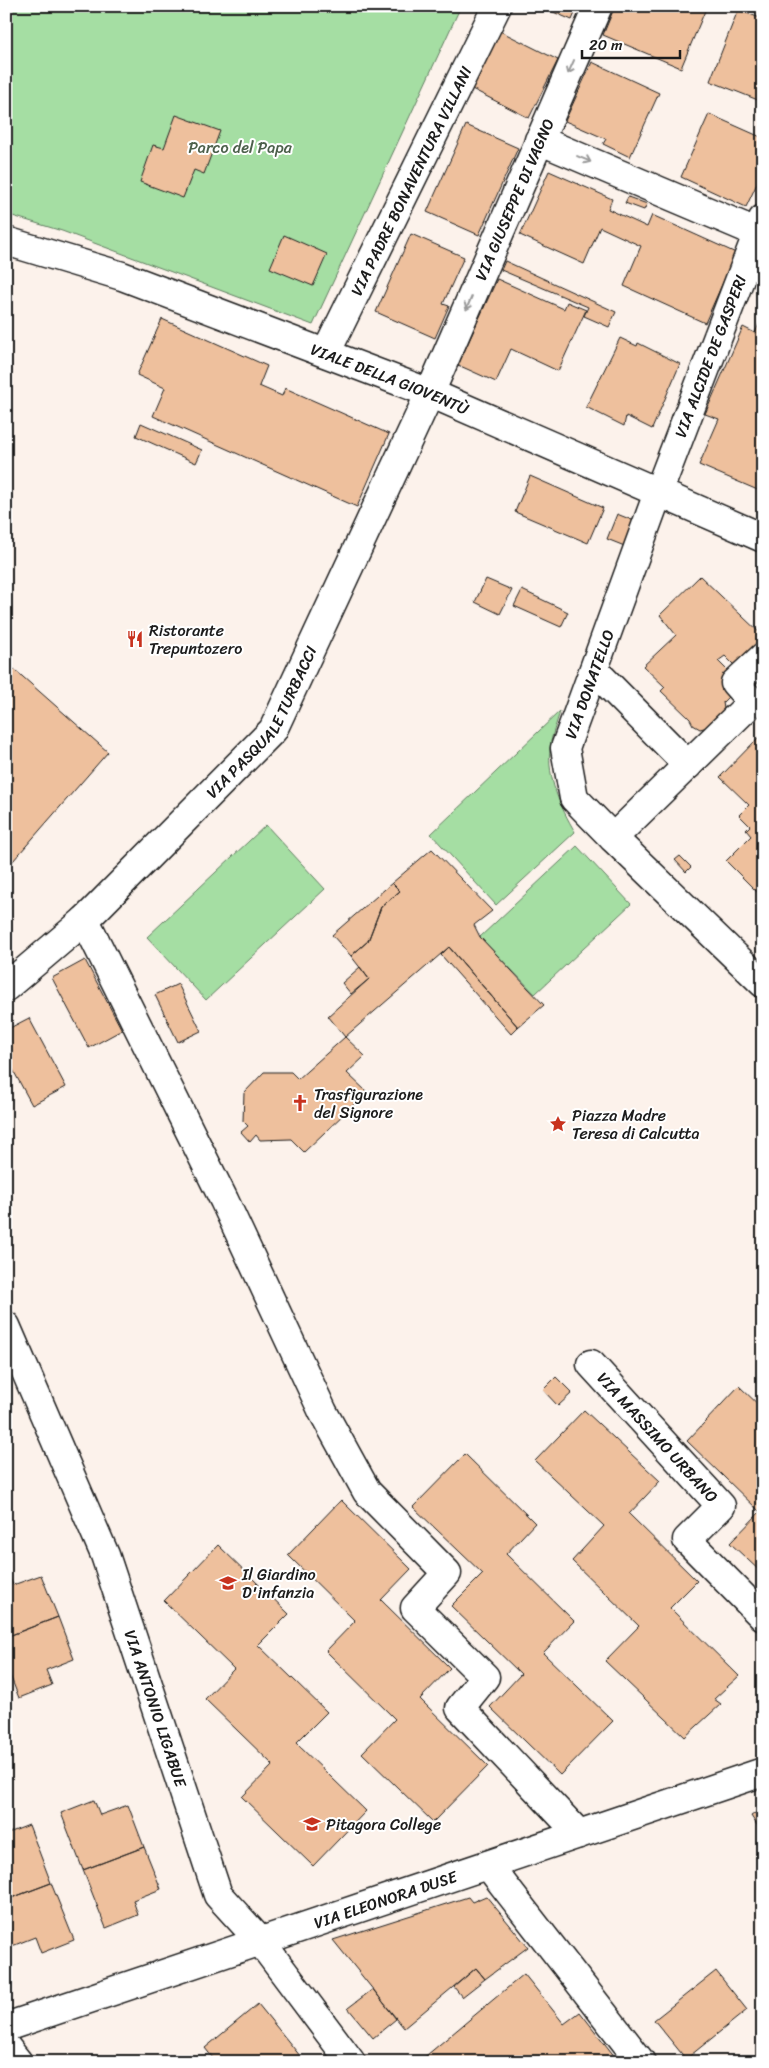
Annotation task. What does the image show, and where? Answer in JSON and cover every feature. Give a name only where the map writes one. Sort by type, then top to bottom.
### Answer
[{"type":"street","name":"VIA PADRE BONAVENTURA VILLANI","points":[[326,354],[497,6]]},
{"type":"street","name":"VIA GIUSEPPE DI VAGNO","points":[[430,393],[598,6]]},
{"type":"street","points":[[539,140],[761,229]]},
{"type":"street","name":"VIA ALCIDE DE GASPERI","points":[[658,493],[761,229]]},
{"type":"street","name":"VIALE DELLA GIOVENTÙ","points":[[6,241],[122,276],[430,393],[763,538]]},
{"type":"street","name":"VIA PASQUALE TURBACCI","points":[[6,987],[85,920],[273,730],[430,393]]},
{"type":"street","name":"VIA DONATELLO","points":[[658,493],[565,748],[574,798],[763,983]]},
{"type":"street","points":[[613,838],[752,702],[736,683],[763,657]]},
{"type":"street","points":[[594,670],[688,765]]},
{"type":"street","points":[[85,920],[224,1200],[323,1412],[367,1492],[447,1574],[415,1608],[484,1677],[460,1708],[578,1834]]},
{"type":"street","name":"VIA ANTONIO LIGABUE","points":[[6,1326],[105,1555],[218,1895],[261,1942],[351,2062]]},
{"type":"street","name":"VIA MASSIMO URBANO","points":[[591,1364],[721,1506],[687,1540],[763,1617]]},
{"type":"street","name":"VIA ELEONORA DUSE","points":[[6,2027],[763,1772]]},
{"type":"street","points":[[488,1865],[641,2062]]},
{"type":"street","points":[[6,2047],[18,2062]]},
{"type":"green space","name":"Parco del Papa","points":[[6,6],[461,6],[313,325],[62,231],[6,214]]},
{"type":"green space","points":[[560,711],[551,743],[551,771],[556,792],[575,832],[496,905],[431,834]]},
{"type":"green space","points":[[266,825],[325,889],[206,1000],[147,937]]},
{"type":"green space","points":[[577,846],[631,904],[535,994],[480,937]]},
{"type":"building","points":[[539,6],[578,6],[572,20]]},
{"type":"building","points":[[615,6],[707,6],[681,68],[603,35]]},
{"type":"building","points":[[738,10],[763,19],[763,102],[710,81]]},
{"type":"building","points":[[498,30],[558,60],[529,118],[470,88]]},
{"type":"building","points":[[592,62],[659,93],[630,157],[603,144],[606,139],[565,121]]},
{"type":"building","points":[[709,114],[763,138],[763,171],[746,207],[681,177]]},
{"type":"building","points":[[176,115],[220,131],[204,174],[194,170],[183,198],[140,182],[153,145],[164,148]]},
{"type":"building","points":[[466,125],[518,148],[479,235],[427,212]]},
{"type":"building","points":[[549,171],[612,199],[608,209],[647,227],[652,215],[736,253],[705,323],[624,286],[641,246],[600,227],[584,264],[520,235]]},
{"type":"building","points":[[628,197],[647,204],[644,210],[625,203]]},
{"type":"building","points":[[411,234],[464,257],[443,304],[449,306],[435,338],[376,312]]},
{"type":"building","points":[[284,235],[327,254],[313,286],[270,268]]},
{"type":"building","points":[[505,261],[616,312],[609,327],[584,316],[588,307],[501,270]]},
{"type":"building","points":[[497,279],[564,309],[567,302],[586,310],[558,371],[511,349],[496,382],[458,365]]},
{"type":"building","points":[[763,315],[763,485],[760,491],[699,465],[719,419],[705,414],[743,327],[755,333]]},
{"type":"building","points":[[162,319],[267,366],[259,386],[282,396],[285,388],[389,434],[357,507],[153,416],[165,388],[137,375]]},
{"type":"building","points":[[620,338],[637,346],[638,343],[680,364],[652,429],[626,416],[624,426],[586,407]]},
{"type":"building","points":[[141,423],[202,450],[196,463],[136,436]]},
{"type":"building","points":[[530,476],[603,508],[588,543],[515,512]]},
{"type":"building","points":[[617,514],[642,524],[632,549],[607,539]]},
{"type":"building","points":[[700,576],[763,636],[763,642],[737,668],[725,656],[718,661],[734,677],[722,687],[730,695],[723,702],[724,709],[708,727],[700,729],[693,725],[690,719],[661,691],[665,687],[643,666],[676,635],[660,615]]},
{"type":"building","points":[[486,579],[512,590],[500,614],[475,602]]},
{"type":"building","points":[[522,590],[568,612],[561,627],[514,606]]},
{"type":"building","points":[[6,662],[108,752],[6,869]]},
{"type":"building","points":[[759,737],[763,740],[763,898],[726,861],[751,836],[746,830],[750,826],[739,815],[749,805],[720,777]]},
{"type":"building","points":[[432,849],[492,911],[474,925],[480,937],[544,1005],[518,1027],[449,947],[345,1037],[328,1016],[369,979],[351,956],[368,941],[381,907],[400,891],[392,883]]},
{"type":"building","points":[[680,856],[691,867],[686,872],[675,860]]},
{"type":"building","points":[[392,883],[400,891],[381,907],[368,941],[351,956],[332,935]]},
{"type":"building","points":[[449,947],[518,1027],[511,1034],[441,955]]},
{"type":"building","points":[[85,960],[122,1030],[89,1048],[52,978]]},
{"type":"building","points":[[360,967],[369,979],[351,994],[342,983]]},
{"type":"building","points":[[178,984],[201,1031],[178,1042],[155,995]]},
{"type":"building","points":[[29,1018],[66,1087],[32,1105],[6,1057],[6,1030]]},
{"type":"building","name":"Trasfigurazione del Signore","points":[[345,1037],[365,1056],[347,1073],[367,1092],[304,1152],[291,1139],[260,1140],[256,1135],[250,1142],[241,1132],[248,1126],[243,1121],[244,1093],[264,1072],[291,1072],[298,1079]]},
{"type":"building","points":[[556,1377],[572,1393],[558,1406],[543,1390]]},
{"type":"building","points":[[739,1386],[763,1409],[763,1574],[730,1543],[760,1512],[687,1441]]},
{"type":"building","points":[[584,1410],[660,1481],[629,1514],[697,1581],[670,1608],[739,1676],[714,1699],[721,1704],[685,1737],[605,1661],[639,1626],[572,1561],[604,1526],[535,1461]]},
{"type":"building","points":[[465,1454],[535,1523],[506,1554],[574,1621],[543,1653],[613,1721],[560,1775],[490,1707],[521,1674],[451,1606],[483,1574],[413,1507]]},
{"type":"building","points":[[341,1500],[411,1569],[381,1600],[450,1668],[420,1699],[488,1766],[433,1822],[362,1753],[395,1719],[326,1651],[355,1621],[288,1555]]},
{"type":"building","points":[[218,1545],[289,1614],[258,1645],[327,1712],[296,1743],[366,1811],[313,1866],[242,1797],[273,1765],[205,1699],[234,1669],[164,1601]]},
{"type":"building","points":[[6,1570],[13,1585],[41,1575],[58,1617],[6,1637]]},
{"type":"building","points":[[58,1617],[74,1659],[46,1670],[52,1685],[19,1698],[6,1665],[6,1637]]},
{"type":"building","points":[[94,1800],[100,1815],[128,1805],[144,1847],[83,1870],[61,1813]]},
{"type":"building","points":[[763,1808],[763,1834],[751,1816]]},
{"type":"building","points":[[29,1825],[51,1883],[6,1900],[6,1834]]},
{"type":"building","points":[[144,1847],[161,1889],[133,1900],[138,1915],[106,1928],[83,1870]]},
{"type":"building","points":[[51,1883],[74,1940],[41,1953],[35,1937],[7,1948],[6,1900]]},
{"type":"building","points":[[486,1896],[528,1947],[485,1979],[476,1968],[404,2028],[333,1940],[468,1897],[472,1902]]},
{"type":"building","points":[[476,1968],[485,1979],[462,1997],[454,1987]]},
{"type":"building","points":[[716,1971],[747,2010],[686,2059],[654,2020]]},
{"type":"building","points":[[524,1974],[564,2024],[580,2012],[619,2062],[423,2062],[421,2060]]},
{"type":"building","points":[[373,1989],[396,2019],[373,2038],[348,2008]]},
{"type":"building","points":[[258,2004],[305,2062],[216,2062],[205,2048]]},
{"type":"place","name":"Ristorante Trepuntozero","points":[[135,639]]},
{"type":"place","name":"Trasfigurazione del Signore","points":[[300,1103]]},
{"type":"place","name":"Piazza Madre Teresa di Calcutta","points":[[558,1124]]},
{"type":"place","name":"Il Giardino D'infanzia","points":[[228,1583]]},
{"type":"place","name":"Pitagora College","points":[[312,1824]]}]
